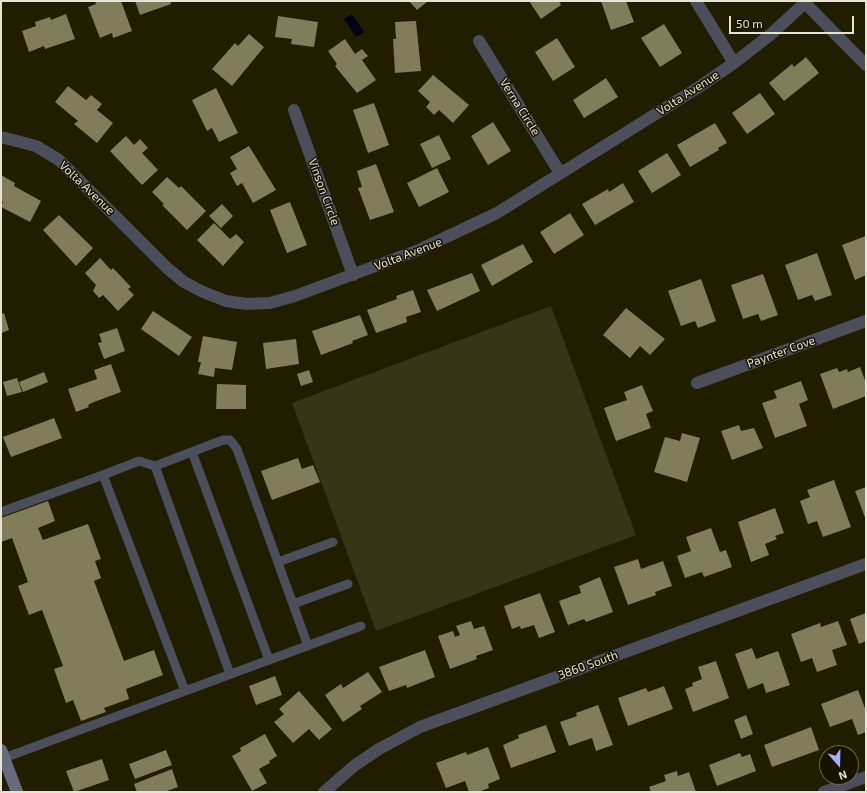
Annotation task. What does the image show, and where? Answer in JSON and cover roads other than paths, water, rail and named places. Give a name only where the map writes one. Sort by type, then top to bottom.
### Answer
[{"type":"street","points":[[696,1],[734,63]]},
{"type":"street","points":[[806,2],[866,65]]},
{"type":"street","name":"Volta Avenue","points":[[1,137],[36,146],[59,160],[175,275],[193,287],[215,297],[247,304],[270,303],[295,296],[353,275],[421,249],[472,226],[699,87],[734,63],[770,35],[806,2]]},
{"type":"street","name":"Verna Circle","points":[[480,41],[560,173]]},
{"type":"street","name":"Vinson Circle","points":[[294,110],[353,275]]},
{"type":"street","name":"Paynter Cove","points":[[697,383],[866,321]]},
{"type":"street","name":"3860 South","points":[[324,792],[354,766],[379,749],[420,727],[866,564]]},
{"type":"street","points":[[3,754],[17,792]]},
{"type":"street","points":[[824,792],[866,777]]},
{"type":"lane","points":[[1,512],[103,476],[139,461],[155,466],[223,440],[230,440],[234,444],[308,646]]},
{"type":"lane","points":[[192,452],[269,660]]},
{"type":"lane","points":[[155,466],[230,674]]},
{"type":"lane","points":[[103,476],[184,691]]},
{"type":"lane","points":[[278,562],[334,542]]},
{"type":"lane","points":[[293,604],[348,584]]},
{"type":"lane","points":[[3,754],[184,691],[361,626]]},
{"type":"water","points":[[352,14],[364,32],[356,37],[344,19]]}]
